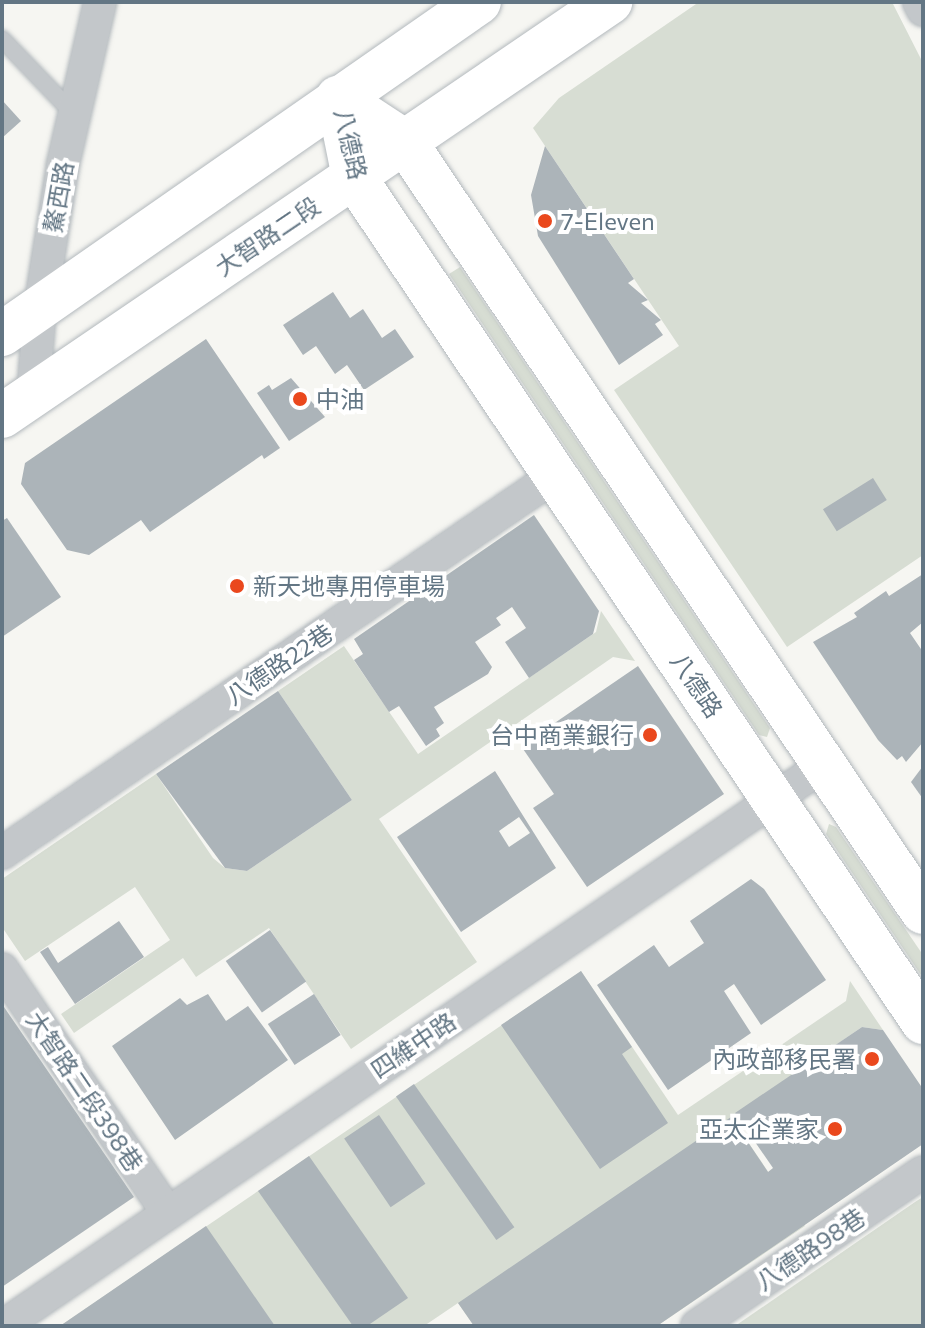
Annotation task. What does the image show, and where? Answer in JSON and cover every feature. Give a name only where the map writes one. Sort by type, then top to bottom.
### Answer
[{"type":"street","name":"鰲西路","points":[[18,405],[40,308],[73,113],[100,2]]},
{"type":"street","points":[[2,334],[479,2]]},
{"type":"street","name":"大智路二段","points":[[18,405],[610,2]]},
{"type":"street","points":[[919,2],[923,10]]},
{"type":"street","name":"八德路","points":[[338,98],[405,142],[923,912]]},
{"type":"street","name":"八德路","points":[[338,98],[354,177],[923,1022]]},
{"type":"street","name":"八德路22巷","points":[[2,853],[556,475]]},
{"type":"street","name":"四維中路","points":[[3,1326],[824,765]]},
{"type":"street","name":"大智路二段398巷","points":[[2,969],[168,1213]]},
{"type":"street","name":"八德路98巷","points":[[697,1326],[923,1172]]},
{"type":"lane","points":[[2,39],[73,113]]},
{"type":"shaded area","points":[[699,2],[892,2],[923,63],[923,555],[787,647],[614,390],[679,346],[533,128],[559,98]]},
{"type":"shaded area","points":[[460,267],[770,728],[767,737],[759,735],[449,274]]},
{"type":"shaded area","points":[[601,611],[635,661],[613,657],[379,819],[477,962],[351,1049],[269,928],[196,977],[183,958],[74,1033],[61,1014],[170,940],[135,887],[25,961],[2,927],[2,879],[156,774],[213,858],[225,868],[247,871],[352,800],[278,691],[344,646],[418,754],[596,632]]},
{"type":"shaded area","points":[[829,824],[836,827],[923,955],[923,978],[826,834]]},
{"type":"shaded area","points":[[581,971],[678,1115],[846,1001],[850,981],[883,1030],[862,1027],[731,1117],[805,1226],[657,1326],[474,1326],[458,1303],[424,1326],[60,1326]]},
{"type":"shaded area","points":[[923,1197],[923,1326],[735,1326],[915,1202]]},
{"type":"building","points":[[2,100],[21,121],[2,138]]},
{"type":"building","points":[[545,146],[634,279],[628,283],[648,300],[641,303],[661,320],[655,324],[663,335],[619,365],[538,236],[531,195]]},
{"type":"building","points":[[333,292],[350,318],[363,309],[382,338],[395,329],[414,357],[364,390],[347,365],[335,374],[316,346],[303,355],[283,325]]},
{"type":"building","points":[[206,339],[280,448],[264,459],[262,455],[150,532],[141,520],[89,555],[67,550],[21,484],[25,463]]},
{"type":"building","points":[[291,378],[325,417],[289,441],[257,393],[269,385],[272,390]]},
{"type":"building","points":[[873,478],[887,500],[837,531],[823,509]]},
{"type":"building","points":[[534,515],[599,611],[593,634],[529,678],[505,642],[526,628],[512,607],[496,618],[501,625],[475,642],[492,667],[488,674],[434,707],[444,723],[436,729],[440,736],[426,746],[399,706],[389,712],[354,660],[363,654],[354,639]]},
{"type":"building","points":[[7,518],[61,597],[2,637],[2,521]]},
{"type":"building","points":[[923,574],[923,622],[910,633],[923,652],[923,742],[906,762],[902,756],[897,760],[878,740],[813,642],[857,617],[854,613],[886,591],[889,596]]},
{"type":"building","points":[[638,666],[724,794],[587,887],[533,808],[554,794],[521,746]]},
{"type":"building","points":[[278,691],[352,800],[247,871],[225,868],[156,774]]},
{"type":"building","points":[[923,766],[923,799],[911,782]]},
{"type":"building","points":[[495,771],[556,868],[461,932],[397,837]],"holes":[[[519,817],[530,833],[509,847],[499,831]]]},
{"type":"building","points":[[751,879],[764,889],[826,980],[761,1025],[734,984],[724,991],[751,1033],[668,1090],[597,985],[654,945],[669,967],[704,943],[690,921]]},
{"type":"building","points":[[119,921],[144,957],[75,1004],[40,952],[48,947],[58,963]]},
{"type":"building","points":[[270,930],[306,982],[262,1013],[226,961]]},
{"type":"building","points":[[581,971],[632,1047],[622,1054],[668,1123],[600,1169],[501,1025]]},
{"type":"building","points":[[208,994],[226,1021],[248,1006],[288,1060],[175,1140],[112,1046],[180,998],[187,1005]]},
{"type":"building","points":[[314,994],[341,1035],[295,1065],[268,1024]]},
{"type":"building","points":[[2,1004],[134,1197],[2,1287]]},
{"type":"building","points":[[862,1027],[883,1030],[923,1089],[923,1144],[657,1326],[474,1326],[458,1303],[731,1117],[768,1172],[773,1168],[735,1113]]},
{"type":"building","points":[[414,1084],[514,1227],[496,1240],[396,1097]]},
{"type":"building","points":[[379,1115],[425,1184],[391,1207],[344,1138]]},
{"type":"building","points":[[309,1156],[408,1298],[367,1326],[353,1326],[258,1191]]},
{"type":"building","points":[[206,1226],[275,1326],[60,1326]]},
{"type":"place","name":"7-Eleven","points":[[545,221]]},
{"type":"place","name":"中油","points":[[300,399]]},
{"type":"place","name":"新天地專用停車場","points":[[237,586]]},
{"type":"place","name":"台中商業銀行","points":[[650,735]]},
{"type":"place","name":"內政部移民署","points":[[872,1059]]},
{"type":"place","name":"亞太企業家","points":[[835,1129]]}]
